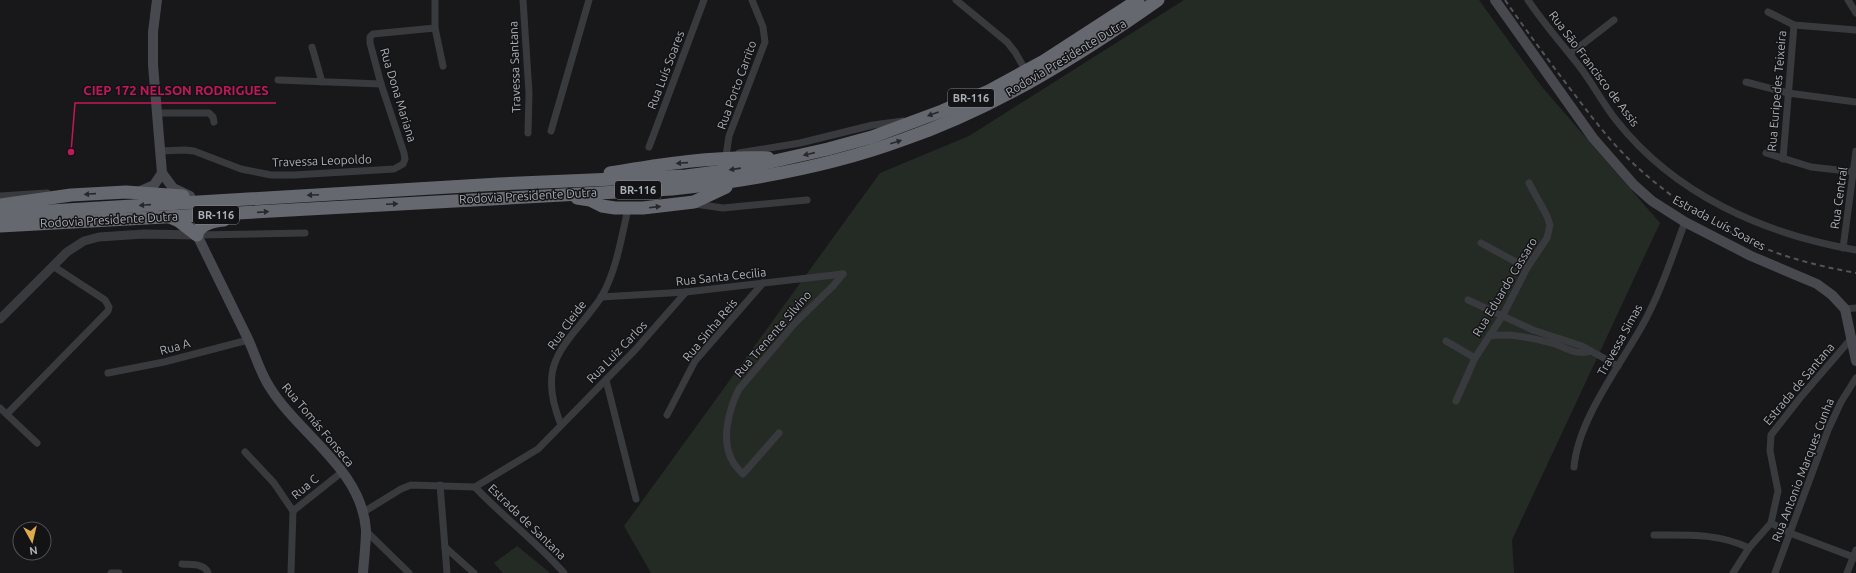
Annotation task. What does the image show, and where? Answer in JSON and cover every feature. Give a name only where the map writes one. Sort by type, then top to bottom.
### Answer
[{"type":"highway","name":"Rodovia Presidente Dutra","points":[[0,214],[456,187],[686,176],[739,169],[787,159],[858,141],[912,122],[989,91],[1140,5],[1158,0]]},
{"type":"highway","points":[[1140,5],[1162,0]]},
{"type":"highway","name":"Rodovia Presidente Dutra","points":[[0,226],[241,214],[705,185],[747,180],[859,153],[902,140],[1010,92],[1058,65],[1140,5]]},
{"type":"highway","points":[[431,202],[508,202],[580,198],[602,206],[628,209],[688,203],[698,201],[722,188],[802,172],[849,160],[859,153]]},
{"type":"highway","points":[[456,187],[495,178],[596,174],[724,157],[787,159]]},
{"type":"highway","points":[[0,205],[72,195],[137,192],[240,199]]},
{"type":"highway","points":[[168,217],[179,221],[197,235],[198,230],[201,227],[234,218],[241,214]]},
{"type":"main road","points":[[157,0],[153,32],[162,173],[173,188],[190,196]]},
{"type":"main road","name":"Estrada Luís Soares","points":[[1495,0],[1593,138],[1620,171],[1652,201],[1685,222],[1751,256],[1817,284],[1832,295],[1845,310]]},
{"type":"main road","points":[[137,192],[154,185],[162,173]]},
{"type":"main road","name":"Rua Tomás Fonseca","points":[[197,235],[268,385],[278,400],[342,472],[351,487],[362,513],[366,531],[363,573]]},
{"type":"main road","points":[[1845,310],[1850,340],[1856,361]]},
{"type":"street","points":[[435,0],[435,28],[443,66]]},
{"type":"street","name":"Travessa Santana","points":[[523,0],[529,93],[528,133]]},
{"type":"street","points":[[551,131],[589,0]]},
{"type":"street","name":"Rua Luís Soares","points":[[649,147],[704,0]]},
{"type":"street","name":"Rua Porto Carrito","points":[[724,157],[729,136],[765,42],[763,27],[752,0]]},
{"type":"street","points":[[956,0],[1007,42],[1015,52],[1026,71]]},
{"type":"street","name":"Rua São Francisco de Assis","points":[[1528,0],[1570,54],[1621,126],[1652,159],[1691,190],[1746,219],[1800,238],[1856,250]]},
{"type":"street","points":[[1848,0],[1856,13]]},
{"type":"street","points":[[1768,12],[1794,25],[1856,30]]},
{"type":"street","points":[[1570,54],[1614,20]]},
{"type":"street","name":"Rua Euripedes Teixeira","points":[[1783,159],[1794,25]]},
{"type":"street","name":"Rua Dona Mariana","points":[[404,153],[381,84],[370,43],[370,37],[373,34],[435,28]]},
{"type":"street","points":[[312,47],[322,82]]},
{"type":"street","points":[[278,80],[381,84]]},
{"type":"street","points":[[1746,82],[1788,93],[1856,102]]},
{"type":"street","points":[[157,113],[209,113],[213,116],[214,122]]},
{"type":"street","points":[[724,157],[800,143],[887,122],[912,122]]},
{"type":"street","name":"Travessa Leopoldo","points":[[160,151],[194,151],[241,169],[271,175],[394,169],[404,164],[404,153]]},
{"type":"street","name":"Rua Central","points":[[1843,248],[1855,172],[1856,151]]},
{"type":"street","points":[[1766,153],[1811,167],[1855,172]]},
{"type":"street","name":"Rua Eduardo Cassaro","points":[[1456,401],[1474,358],[1503,316],[1527,268],[1548,238],[1550,225],[1547,216],[1529,183]]},
{"type":"street","points":[[0,196],[34,193],[72,195]]},
{"type":"street","points":[[688,203],[723,208],[807,200]]},
{"type":"street","name":"Rua Cleide","points":[[561,425],[552,396],[552,376],[555,360],[565,344],[601,297],[617,262],[628,209]]},
{"type":"street","name":"Travessa Simas","points":[[1574,467],[1577,448],[1582,434],[1648,312],[1663,281],[1685,222]]},
{"type":"street","points":[[0,319],[72,248],[90,239],[144,234],[197,235],[305,233]]},
{"type":"street","points":[[1481,243],[1527,268]]},
{"type":"street","points":[[7,414],[108,311],[109,307],[105,300],[53,266]]},
{"type":"street","name":"Rua Santa Cecilia","points":[[601,297],[686,292],[843,274]]},
{"type":"street","name":"Rua Trenente Silvino","points":[[779,433],[742,474],[732,462],[727,442],[729,414],[739,389],[795,323],[843,274]]},
{"type":"street","name":"Rua Sinha Reis","points":[[667,415],[694,361],[763,283]]},
{"type":"street","name":"Rua Luiz Carlos","points":[[561,425],[635,350],[686,292]]},
{"type":"street","points":[[1468,300],[1534,330],[1582,346],[1618,366]]},
{"type":"street","points":[[1845,310],[1856,308]]},
{"type":"street","points":[[1490,336],[1512,335],[1553,344],[1572,352],[1582,353],[1590,351]]},
{"type":"street","name":"Rua A","points":[[108,373],[164,362],[248,340]]},
{"type":"street","name":"Estrada de Santana","points":[[1733,573],[1749,548],[1771,523],[1778,491],[1770,451],[1771,435],[1800,398],[1850,340]]},
{"type":"street","points":[[1446,341],[1474,358]]},
{"type":"street","name":"Rua Antonio Marques Cunha","points":[[1775,573],[1828,430],[1841,402],[1856,378]]},
{"type":"street","points":[[606,380],[636,499]]},
{"type":"street","points":[[0,408],[37,443]]},
{"type":"street","points":[[362,513],[401,489],[411,485],[475,486],[538,449],[561,425]]},
{"type":"street","points":[[245,452],[274,483],[293,511]]},
{"type":"street","name":"Rua C","points":[[291,573],[293,511],[342,472]]},
{"type":"street","points":[[440,485],[447,573]]},
{"type":"street","name":"Estrada de Santana","points":[[475,486],[495,508],[540,548],[564,573]]},
{"type":"street","points":[[1771,523],[1790,533],[1855,555],[1847,573]]},
{"type":"street","points":[[366,531],[410,573]]},
{"type":"street","points":[[1654,535],[1694,535],[1720,537],[1734,541],[1749,548]]},
{"type":"street","points":[[445,547],[474,573]]},
{"type":"street","points":[[182,564],[203,566],[207,569],[208,573]]},
{"type":"street","points":[[111,573],[119,573]]},
{"type":"shaded area","points":[[1184,0],[1479,0],[1542,87],[1660,223],[1512,540],[1514,573],[651,573],[624,526],[880,173],[969,136]]},
{"type":"shaded area","points":[[517,546],[550,573],[503,573],[494,563]]},
{"type":"railway","points":[[1505,0],[1589,114],[1619,150],[1651,180],[1685,205],[1739,237],[1777,253],[1826,267],[1856,273]]},
{"type":"place","name":"CIEP 172 NELSON RODRIGUES","points":[[71,152]]}]
